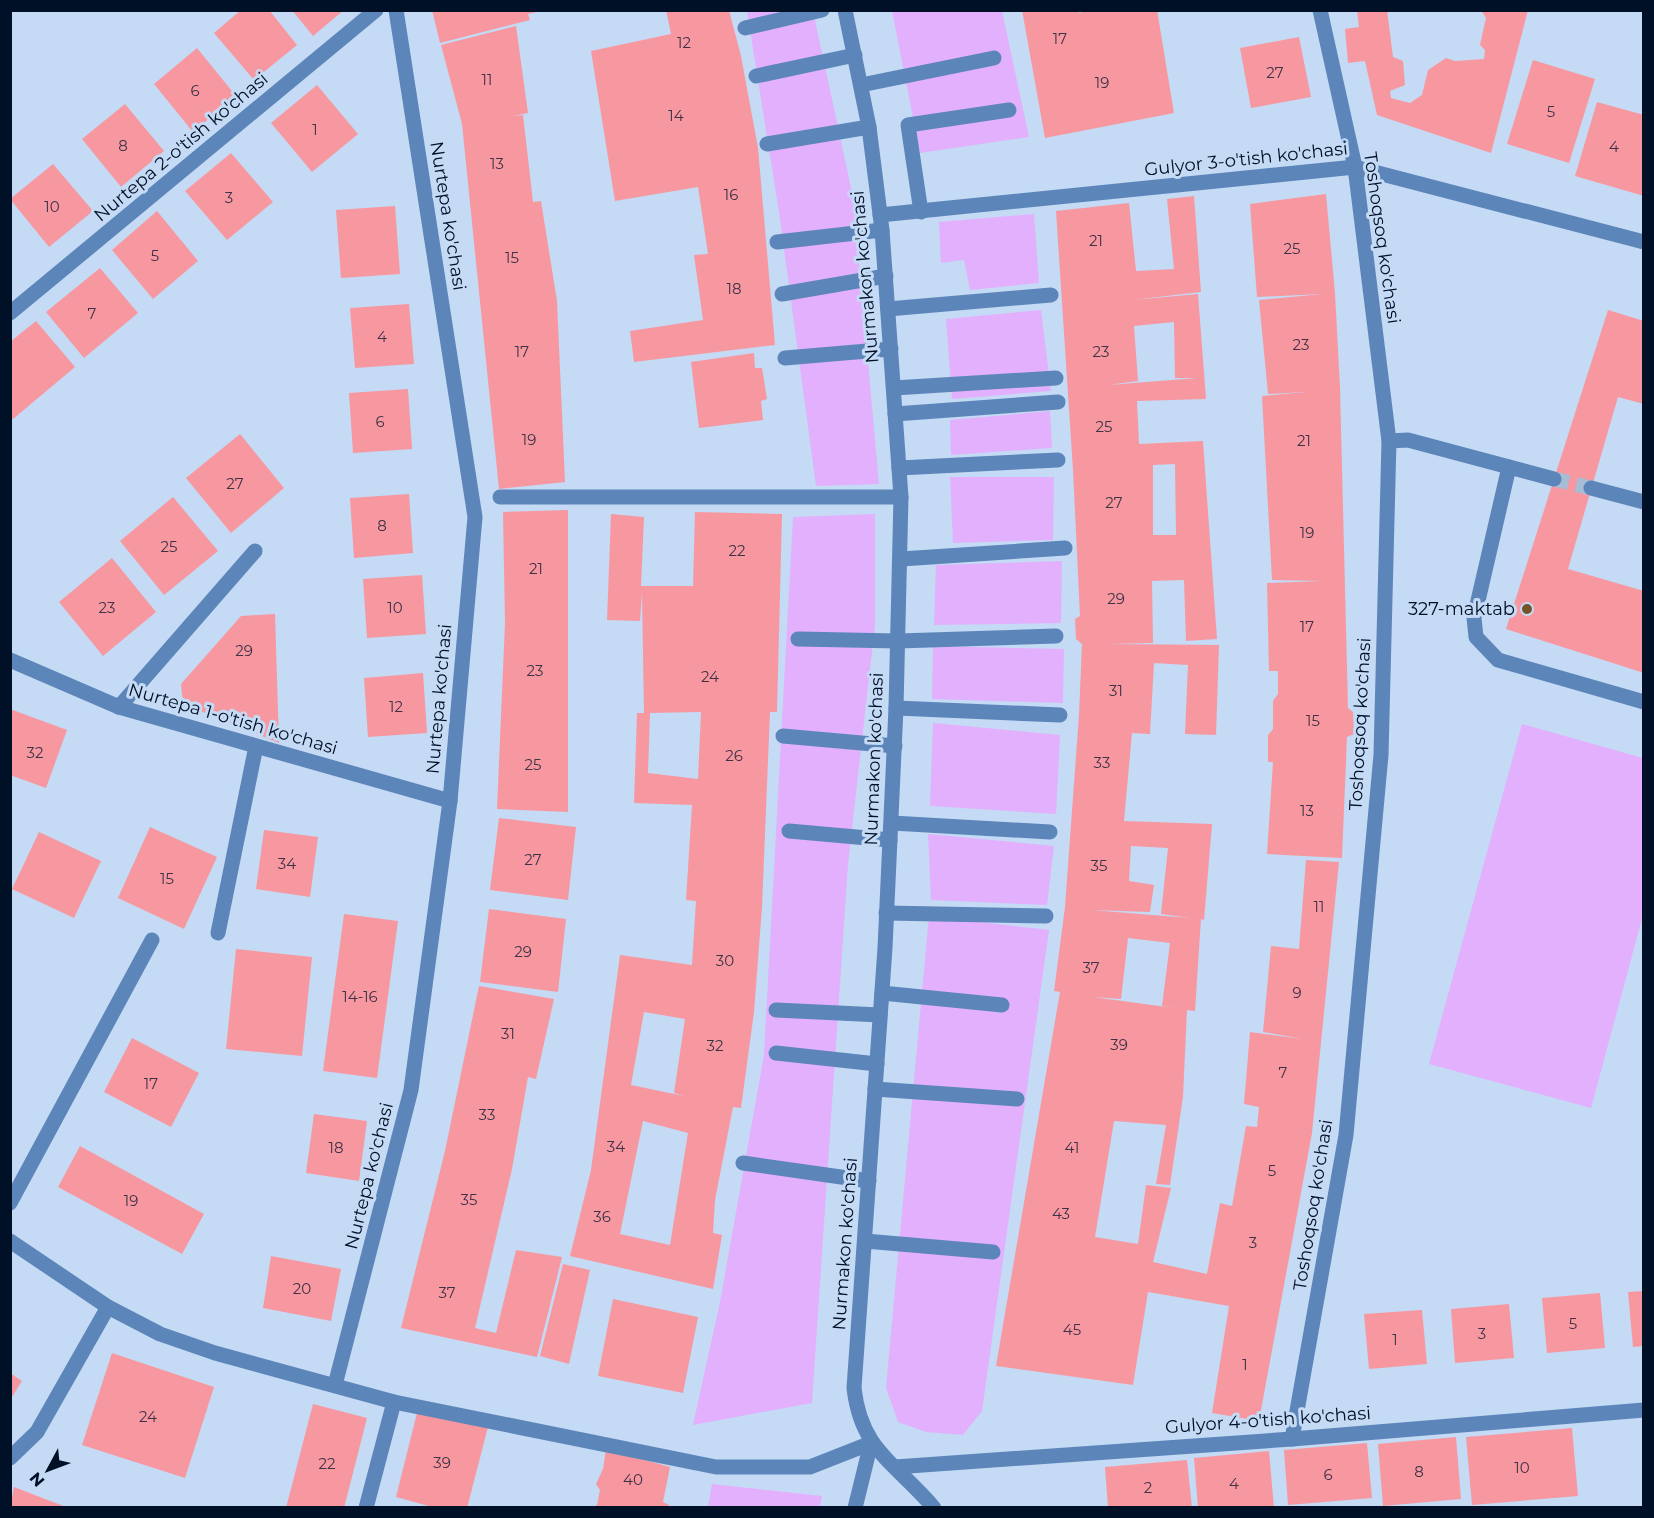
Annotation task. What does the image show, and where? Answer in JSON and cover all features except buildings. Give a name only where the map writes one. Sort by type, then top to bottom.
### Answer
[{"type":"street","name":"Nurtepa 2-o'tish ko'chasi","points":[[10,313],[376,10]]},
{"type":"street","name":"Nurtepa ko'chasi","points":[[335,1385],[411,1090],[450,801],[475,517],[396,10]]},
{"type":"street","points":[[745,28],[822,10]]},
{"type":"street","name":"Nurmakon ko'chasi","points":[[846,10],[869,127],[881,223],[901,497],[892,823],[854,1388],[859,1416],[871,1443]]},
{"type":"street","name":"Toshoqsoq ko'chasi","points":[[1292,1439],[1347,1123],[1381,755],[1389,441],[1355,167],[1320,10]]},
{"type":"street","points":[[756,76],[855,55]]},
{"type":"street","points":[[861,85],[994,58]]},
{"type":"street","points":[[921,212],[908,125],[1009,110]]},
{"type":"street","points":[[767,144],[869,127]]},
{"type":"street","name":"Gulyor 3-o'tish ko'chasi","points":[[777,242],[881,223],[921,212],[1355,167],[1644,242]]},
{"type":"street","points":[[782,294],[885,276]]},
{"type":"street","points":[[888,309],[1051,295]]},
{"type":"street","points":[[785,358],[891,349]]},
{"type":"street","points":[[894,388],[1056,378]]},
{"type":"street","points":[[895,414],[1058,402]]},
{"type":"street","points":[[1389,441],[1408,440],[1554,479]]},
{"type":"street","points":[[899,468],[1058,460]]},
{"type":"street","points":[[1509,466],[1474,618],[1476,637],[1498,660],[1644,702]]},
{"type":"street","points":[[1591,488],[1644,502]]},
{"type":"street","points":[[500,496],[901,497]]},
{"type":"street","points":[[901,559],[1065,548]]},
{"type":"street","points":[[119,707],[255,551]]},
{"type":"street","points":[[798,639],[898,642],[1056,636]]},
{"type":"street","name":"Nurtepa 1-o'tish ko'chasi","points":[[10,660],[119,707],[450,801]]},
{"type":"street","points":[[896,708],[1060,715]]},
{"type":"street","points":[[783,736],[894,746]]},
{"type":"street","points":[[218,933],[256,746]]},
{"type":"street","points":[[892,823],[1050,832]]},
{"type":"street","points":[[789,831],[890,840]]},
{"type":"street","points":[[886,913],[1046,916]]},
{"type":"street","points":[[10,1203],[152,940]]},
{"type":"street","points":[[882,993],[1002,1005]]},
{"type":"street","points":[[776,1010],[880,1015]]},
{"type":"street","points":[[776,1053],[877,1064]]},
{"type":"street","points":[[875,1089],[1017,1099]]},
{"type":"street","points":[[743,1163],[869,1181]]},
{"type":"street","points":[[865,1241],[993,1252]]},
{"type":"street","points":[[10,1242],[108,1307],[160,1334],[216,1353],[394,1402],[716,1467],[810,1467],[871,1443]]},
{"type":"street","points":[[10,1458],[37,1432],[108,1307]]},
{"type":"street","points":[[366,1508],[394,1402]]},
{"type":"street","name":"Gulyor 4-o'tish ko'chasi","points":[[895,1467],[1292,1439],[1644,1410]]},
{"type":"street","points":[[871,1443],[934,1508]]},
{"type":"street","points":[[855,1508],[871,1443]]},
{"type":"shaded area","points":[[747,11],[813,11],[853,197],[879,484],[816,486],[779,212]]},
{"type":"shaded area","points":[[892,11],[1002,11],[1029,137],[920,153]]},
{"type":"shaded area","points":[[1034,214],[1039,283],[970,290],[964,260],[941,263],[939,222]]},
{"type":"shaded area","points":[[1041,310],[1051,391],[952,399],[946,319]]},
{"type":"shaded area","points":[[1050,411],[1052,448],[951,455],[950,420]]},
{"type":"shaded area","points":[[950,477],[1054,477],[1053,540],[953,543]]},
{"type":"shaded area","points":[[875,514],[875,625],[848,864],[812,1403],[693,1425],[720,1302],[764,1055],[793,517]]},
{"type":"shaded area","points":[[1062,561],[1061,623],[934,625],[936,565]]},
{"type":"shaded area","points":[[933,646],[1064,649],[1063,703],[932,699]]},
{"type":"shaded area","points":[[933,723],[1060,735],[1056,814],[930,806]]},
{"type":"shaded area","points":[[1522,724],[1643,758],[1643,915],[1591,1108],[1429,1064]]},
{"type":"shaded area","points":[[928,834],[1054,846],[1047,905],[931,900]]},
{"type":"shaded area","points":[[929,916],[1049,930],[982,1411],[963,1435],[926,1432],[898,1422],[886,1388]]},
{"type":"shaded area","points":[[712,1484],[822,1496],[820,1507],[708,1507]]},
{"type":"tunnel","points":[[1554,479],[1591,488]]},
{"type":"place","name":"327-maktab","points":[[1527,609]]}]
